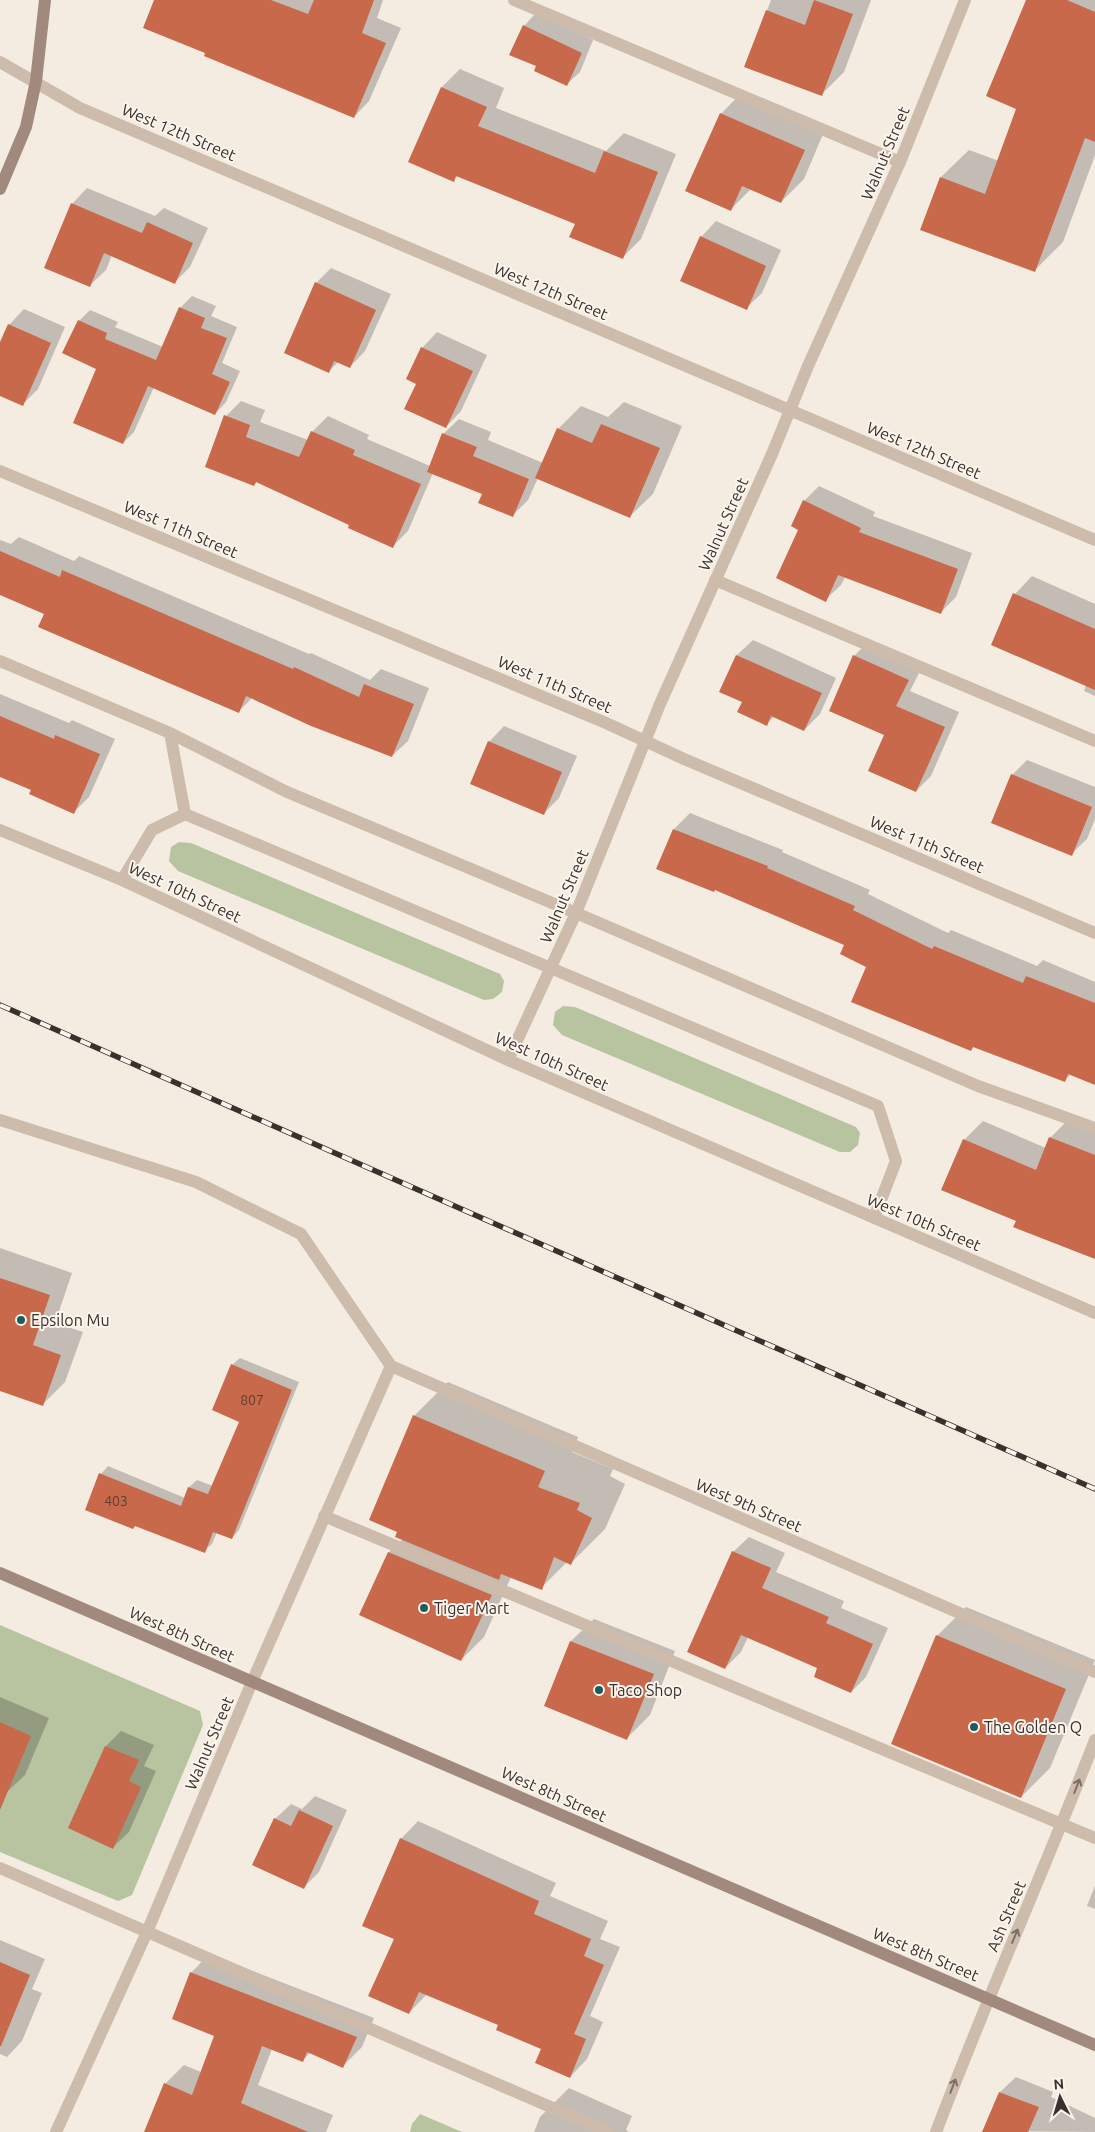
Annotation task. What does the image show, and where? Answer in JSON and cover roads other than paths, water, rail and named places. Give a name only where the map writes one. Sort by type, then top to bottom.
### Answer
[{"type":"main road","points":[[0,189],[26,127],[36,81],[45,0]]},
{"type":"main road","name":"West 8th Street","points":[[0,1573],[209,1665],[398,1746],[484,1780],[690,1872],[1095,2045]]},
{"type":"street","points":[[514,0],[900,162]]},
{"type":"street","name":"Walnut Street","points":[[508,1060],[576,913],[645,740],[900,162],[965,0]]},
{"type":"street","name":"West 12th Street","points":[[0,62],[80,108],[1095,540]]},
{"type":"street","name":"West 11th Street","points":[[0,471],[645,740],[684,759],[1095,933]]},
{"type":"street","points":[[715,580],[1095,741]]},
{"type":"street","points":[[0,661],[170,732],[287,792],[576,913],[978,1086],[1095,1128]]},
{"type":"street","points":[[170,732],[185,814]]},
{"type":"street","points":[[122,880],[152,830],[185,814],[878,1106],[896,1161],[874,1218]]},
{"type":"street","name":"West 10th Street","points":[[0,830],[122,880],[508,1060],[1095,1313]]},
{"type":"street","points":[[0,1120],[196,1182],[301,1234],[391,1366]]},
{"type":"street","name":"Walnut Street","points":[[56,2132],[147,1932],[252,1682],[391,1366]]},
{"type":"street","name":"West 9th Street","points":[[391,1366],[1095,1672]]},
{"type":"street","points":[[324,1516],[1095,1838]]},
{"type":"street","name":"Ash Street","points":[[936,2132],[988,1998],[1095,1740]]},
{"type":"street","points":[[0,1868],[608,2132]]},
{"type":"railway","points":[[0,1005],[1095,1489]]},
{"type":"place","name":"Epsilon Mu","points":[[21,1320]]},
{"type":"place","name":"Tiger Mart","points":[[424,1608]]},
{"type":"place","name":"Taco Shop","points":[[599,1690]]},
{"type":"place","name":"The Golden Q","points":[[974,1727]]}]
